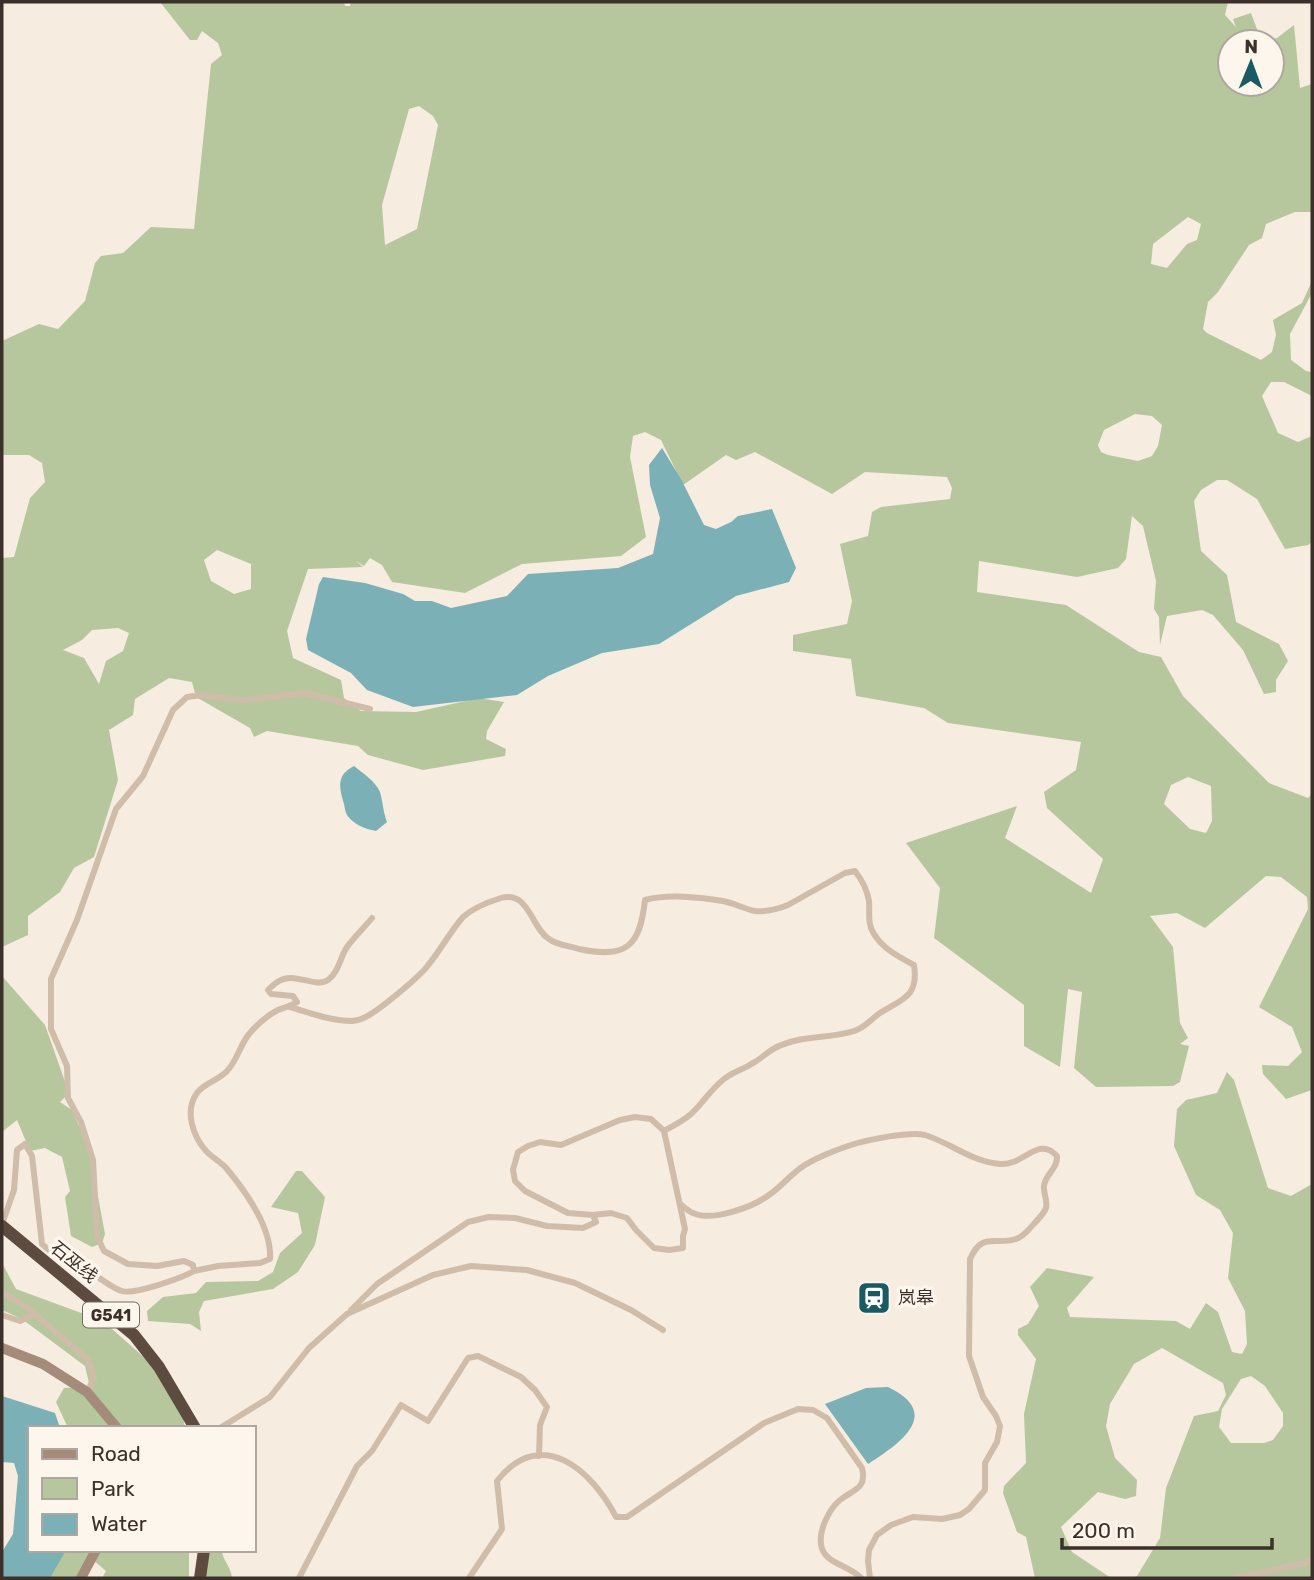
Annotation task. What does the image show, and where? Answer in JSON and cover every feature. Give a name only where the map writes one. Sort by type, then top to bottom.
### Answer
[{"type":"highway","name":"石巫线","points":[[2,1225],[134,1335],[154,1359],[194,1426]]},
{"type":"highway","points":[[200,1578],[204,1552]]},
{"type":"street","points":[[194,1271],[193,1265],[184,1261],[157,1266],[128,1264],[104,1251],[97,1236],[93,1160],[81,1122],[68,1098],[67,1066],[51,1029],[51,979],[77,920],[116,809],[143,776],[173,709],[187,697],[201,695],[244,701],[305,693],[370,709]]},
{"type":"street","points":[[290,1007],[340,1020],[355,1021],[370,1015],[425,969],[464,916],[484,904],[505,897],[515,897],[524,904],[547,939],[557,944],[590,951],[613,952],[633,942],[643,921],[645,900],[656,897],[704,899],[726,901],[756,911],[778,909],[845,873],[855,871],[866,889],[869,923],[873,933],[886,949],[914,965],[916,976],[907,996],[853,1032],[807,1039],[774,1049],[756,1062],[726,1077],[708,1093],[694,1112],[664,1131]]},
{"type":"street","points":[[2,1225],[13,1190],[18,1150],[25,1144],[32,1156],[42,1244],[52,1254],[122,1291],[136,1291],[194,1271],[260,1263],[270,1259],[271,1248],[255,1208],[226,1167],[207,1152],[195,1135],[190,1111],[197,1092],[230,1069],[248,1035],[271,1015],[297,1002],[293,996],[271,994],[268,990],[281,980],[299,978],[316,983],[327,980],[337,969],[346,948],[372,918]]},
{"type":"street","points":[[635,1117],[651,1119],[664,1131],[685,1229],[682,1236],[683,1248],[654,1248],[627,1218],[611,1213],[568,1213],[524,1191],[516,1181],[513,1170],[518,1152],[527,1146],[540,1142],[561,1145],[620,1120],[635,1117]]},
{"type":"street","points":[[680,1204],[694,1214],[734,1212],[770,1195],[802,1167],[851,1145],[881,1138],[923,1135],[976,1159],[1000,1164],[1018,1161],[1044,1147],[1058,1156],[1058,1162],[1045,1181],[1047,1203],[1043,1214],[1023,1236],[1006,1241],[986,1241],[976,1247],[970,1259],[969,1356],[983,1397],[1000,1426],[997,1442],[985,1463],[985,1490],[970,1509],[960,1515],[942,1519],[913,1517],[891,1525],[877,1535],[869,1550],[870,1578]]},
{"type":"street","points":[[223,1426],[270,1396],[309,1348],[377,1284],[468,1222],[489,1217],[515,1218],[547,1226],[583,1228],[596,1222],[593,1215]]},
{"type":"street","points":[[347,1314],[433,1275],[471,1266],[527,1270],[575,1283],[631,1310],[663,1330]]},
{"type":"street","points":[[2,1292],[29,1308],[88,1360],[94,1378],[86,1392]]},
{"type":"street","points":[[2,1315],[20,1321],[34,1314]]},
{"type":"street","points":[[2,1348],[43,1364],[86,1392],[115,1426]]},
{"type":"street","points":[[299,1578],[357,1466],[372,1451],[401,1405],[428,1421],[468,1358],[478,1356],[521,1377],[541,1398],[547,1407],[540,1425],[539,1456]]},
{"type":"street","points":[[470,1578],[502,1529],[498,1481],[513,1464],[539,1456],[562,1459],[589,1477],[606,1498],[616,1517],[627,1517],[764,1423],[803,1408],[823,1414],[831,1422],[863,1472],[860,1487],[838,1501],[821,1535],[821,1548],[829,1558],[861,1578]]},
{"type":"street","points":[[81,1578],[95,1552]]},
{"type":"street","points":[[1235,1578],[1305,1563],[1312,1559]]},
{"type":"green space","points":[[160,2],[344,2],[345,6],[350,6],[351,2],[1228,2],[1225,15],[1236,27],[1233,19],[1251,13],[1257,28],[1216,28],[1216,98],[1286,98],[1286,31],[1294,25],[1300,88],[1312,84],[1312,212],[1295,212],[1266,224],[1262,238],[1249,245],[1218,292],[1208,302],[1203,329],[1261,360],[1272,352],[1276,335],[1273,320],[1302,303],[1312,281],[1312,293],[1290,334],[1291,360],[1306,371],[1312,372],[1312,399],[1310,395],[1284,382],[1271,382],[1262,396],[1278,433],[1298,442],[1312,436],[1312,542],[1285,549],[1257,499],[1227,480],[1217,480],[1201,490],[1194,501],[1201,551],[1227,575],[1236,622],[1279,644],[1288,661],[1276,680],[1276,692],[1264,694],[1243,650],[1213,615],[1202,610],[1167,616],[1160,645],[1159,617],[1154,609],[1156,581],[1143,526],[1132,516],[1126,559],[1118,568],[1077,577],[979,561],[977,592],[1066,605],[1139,652],[1161,657],[1183,696],[1269,783],[1308,798],[1312,794],[1312,1090],[1286,1099],[1263,1074],[1262,1065],[1288,1066],[1302,1052],[1292,1027],[1259,1007],[1308,909],[1307,897],[1281,877],[1266,876],[1205,928],[1177,913],[1150,916],[1173,947],[1180,1023],[1188,1038],[1180,1044],[1189,1046],[1180,1082],[1173,1086],[1096,1087],[1074,1068],[1082,992],[1068,989],[1060,1067],[1024,1046],[1024,1005],[934,938],[940,888],[906,843],[1017,806],[1005,838],[1091,893],[1103,859],[1047,808],[1044,792],[1076,770],[1081,742],[948,723],[924,708],[856,696],[851,659],[793,651],[793,635],[847,624],[852,601],[840,544],[868,536],[872,512],[881,507],[950,499],[952,488],[947,477],[865,472],[832,494],[755,452],[736,460],[726,455],[683,485],[661,440],[645,432],[633,436],[630,457],[646,537],[621,556],[522,564],[465,593],[392,582],[382,565],[370,558],[364,566],[356,561],[363,567],[308,569],[287,631],[293,658],[341,680],[344,698],[361,711],[416,712],[479,698],[504,702],[487,731],[486,739],[506,749],[505,756],[423,770],[368,755],[358,746],[267,731],[254,737],[250,728],[196,697],[192,682],[169,678],[135,699],[133,715],[109,730],[118,780],[94,857],[74,868],[60,892],[28,916],[28,935],[2,947],[2,558],[14,557],[30,498],[45,482],[42,463],[29,455],[2,455],[2,341],[39,324],[58,329],[85,301],[95,263],[101,256],[123,253],[151,227],[194,229],[211,64],[222,55],[218,43],[202,31],[197,40],[190,40]],"holes":[[[419,106],[433,116],[438,125],[417,229],[385,245],[382,205],[409,109]],[[1188,217],[1201,224],[1197,240],[1187,244],[1167,268],[1151,264],[1153,244]],[[1135,414],[1152,416],[1162,425],[1158,446],[1152,456],[1138,461],[1101,452],[1098,445],[1104,430]],[[217,550],[251,564],[251,589],[234,594],[211,581],[204,560]],[[118,628],[129,633],[123,651],[106,661],[99,684],[84,658],[63,650],[82,640],[92,630]],[[1188,777],[1211,786],[1212,821],[1206,833],[1190,829],[1164,804],[1171,785]]]},
{"type":"green space","points":[[2,976],[45,1025],[69,1093],[60,1102],[72,1110],[89,1148],[105,1234],[102,1243],[92,1247],[71,1236],[65,1197],[70,1191],[62,1157],[45,1148],[30,1151],[17,1120],[2,1132]]},
{"type":"green space","points":[[1227,1072],[1234,1080],[1268,1188],[1291,1196],[1312,1184],[1312,1578],[1132,1578],[1137,1576],[1160,1538],[1166,1488],[1194,1416],[1218,1411],[1226,1395],[1223,1383],[1162,1348],[1134,1364],[1110,1404],[1106,1426],[1115,1458],[1137,1480],[1136,1496],[1125,1499],[1098,1492],[1061,1527],[1072,1552],[1111,1578],[1035,1578],[1026,1537],[1017,1532],[1003,1493],[1004,1486],[1026,1463],[1024,1414],[1036,1359],[1018,1335],[1018,1329],[1028,1324],[1039,1306],[1030,1287],[1047,1268],[1094,1277],[1067,1308],[1070,1317],[1176,1321],[1190,1329],[1206,1303],[1218,1312],[1232,1352],[1242,1354],[1247,1344],[1245,1311],[1228,1278],[1233,1233],[1220,1210],[1196,1195],[1174,1146],[1177,1109],[1186,1100],[1217,1093]],"holes":[[[1251,1376],[1265,1386],[1283,1413],[1283,1426],[1273,1440],[1264,1443],[1231,1443],[1219,1427],[1222,1409],[1241,1379]]]},
{"type":"green space","points":[[296,1171],[302,1171],[325,1197],[315,1245],[298,1272],[273,1289],[204,1301],[199,1312],[201,1331],[190,1324],[148,1321],[147,1311],[163,1297],[196,1293],[206,1282],[258,1281],[273,1272],[280,1253],[302,1233],[298,1213],[271,1207]]},
{"type":"green space","points":[[2,1263],[16,1289],[103,1321],[146,1359],[181,1404],[185,1426],[67,1426],[56,1402],[64,1388],[90,1387],[85,1366],[22,1319],[2,1310]]},
{"type":"green space","points":[[50,1552],[189,1552],[189,1578],[102,1578],[106,1571],[93,1560],[83,1578],[37,1578]]},
{"type":"green space","points":[[207,1552],[222,1552],[232,1578],[204,1578]]},
{"type":"water","points":[[662,448],[704,525],[716,529],[738,516],[772,509],[796,568],[789,582],[736,596],[659,644],[602,653],[548,676],[517,695],[413,707],[367,690],[351,673],[308,650],[306,639],[323,577],[365,583],[403,594],[415,601],[432,601],[451,608],[507,596],[528,574],[618,568],[653,554],[660,518],[650,485],[649,465]]},
{"type":"water","points":[[354,766],[372,781],[380,792],[387,822],[376,831],[356,823],[346,813],[340,782],[344,773]]},
{"type":"water","points":[[888,1387],[904,1397],[913,1408],[914,1418],[911,1428],[903,1438],[868,1464],[825,1404],[866,1388]]},
{"type":"water","points":[[2,1396],[55,1413],[59,1426],[28,1426],[28,1552],[65,1552],[50,1578],[2,1578],[2,1552],[13,1534],[18,1476],[14,1463],[2,1462]]},
{"type":"place","name":"岚皋","points":[[874,1298]]}]
